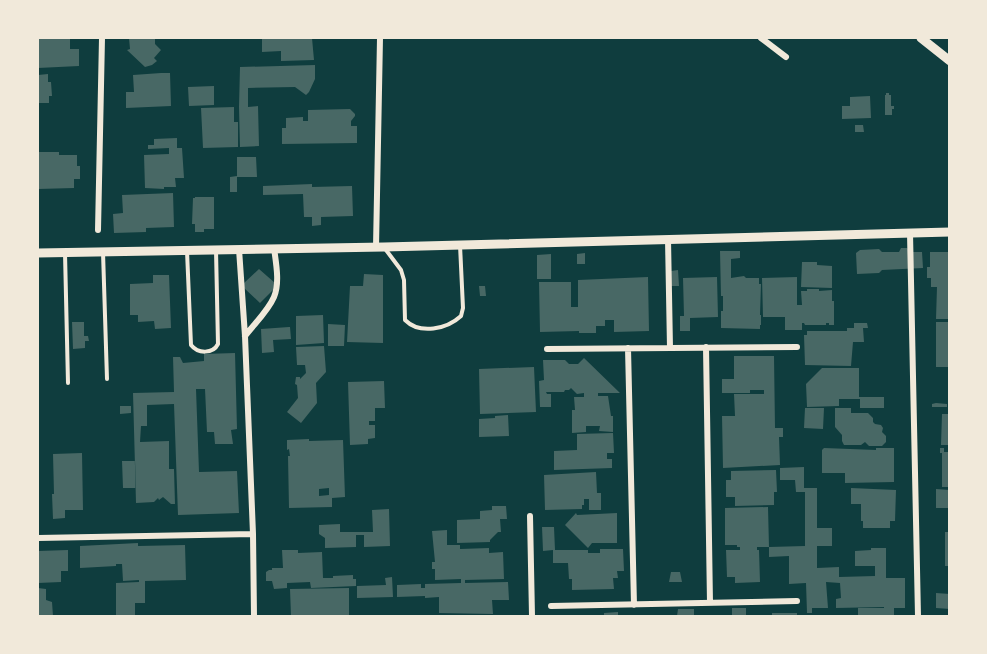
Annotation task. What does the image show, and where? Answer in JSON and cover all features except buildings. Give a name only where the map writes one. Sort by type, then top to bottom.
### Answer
[{"type":"street","points":[[98,230],[102,38]]},
{"type":"street","points":[[380,38],[380,247]]},
{"type":"street","points":[[761,38],[786,57]]},
{"type":"street","points":[[921,38],[950,62]]},
{"type":"street","points":[[38,253],[380,247],[950,232]]},
{"type":"street","points":[[910,233],[918,616]]},
{"type":"street","points":[[668,239],[670,348]]},
{"type":"street","points":[[239,249],[245,336],[254,616]]},
{"type":"street","points":[[245,336],[275,295],[277,277],[274,249]]},
{"type":"street","points":[[547,349],[797,346]]},
{"type":"street","points":[[706,347],[710,603]]},
{"type":"street","points":[[628,348],[634,605]]},
{"type":"street","points":[[530,516],[532,616]]},
{"type":"street","points":[[38,538],[253,534]]},
{"type":"street","points":[[551,606],[797,601]]},
{"type":"lane","points":[[380,247],[401,270],[404,280],[405,320],[417,328],[429,329],[448,325],[461,316],[463,308],[460,244]]},
{"type":"lane","points":[[187,250],[192,345],[199,351],[210,352],[216,349],[218,344],[216,250]]},
{"type":"lane","points":[[103,251],[107,379]]},
{"type":"lane","points":[[65,252],[68,383]]}]
